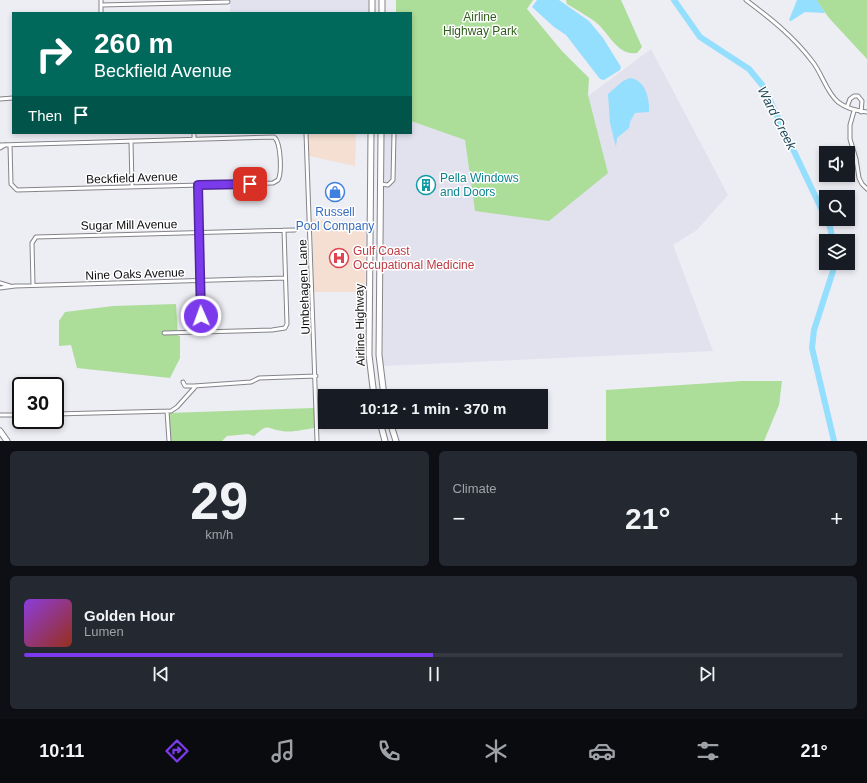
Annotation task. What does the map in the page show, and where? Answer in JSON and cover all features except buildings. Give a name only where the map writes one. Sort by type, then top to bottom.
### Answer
[{"type":"main road","points":[[372,0],[372,12]]},
{"type":"main road","points":[[382,0],[382,12]]},
{"type":"main road","name":"Airline Highway","points":[[371,134],[369,355],[373,389]]},
{"type":"main road","name":"Airline Highway","points":[[381,134],[379,354],[383,389]]},
{"type":"main road","points":[[370,211],[373,234],[372,280],[374,284],[379,284]]},
{"type":"main road","points":[[382,429],[385,441]]},
{"type":"main road","points":[[392,429],[396,441]]},
{"type":"main road","points":[[0,431],[7,441]]},
{"type":"street","points":[[101,0],[101,12]]},
{"type":"street","points":[[746,0],[772,18],[812,60],[832,96],[838,103],[854,111],[867,112]]},
{"type":"street","points":[[101,5],[228,2]]},
{"type":"street","points":[[847,107],[850,99],[854,96],[858,96],[862,101],[861,112]]},
{"type":"street","points":[[0,99],[12,98]]},
{"type":"street","points":[[854,111],[850,125],[850,139],[856,159],[859,178],[867,189]]},
{"type":"street","points":[[0,145],[194,139],[194,134]]},
{"type":"street","name":"Umbehagen Lane","points":[[306,134],[316,376],[317,441]]},
{"type":"street","points":[[380,184],[388,185],[394,180],[394,134]]},
{"type":"street","name":"Beckfield Avenue","points":[[10,144],[11,184],[15,189],[273,183],[278,180],[280,175],[279,144],[274,137],[194,139]]},
{"type":"street","points":[[131,141],[132,187]]},
{"type":"street","points":[[0,148],[5,144]]},
{"type":"street","points":[[198,185],[202,332]]},
{"type":"street","points":[[164,333],[282,330],[286,324],[284,230]]},
{"type":"street","name":"Sugar Mill Avenue","points":[[33,285],[32,243],[35,238],[295,230]]},
{"type":"street","name":"Nine Oaks Avenue","points":[[0,288],[33,285],[285,278]]},
{"type":"street","name":"Nine Oaks Avenue","points":[[0,283],[10,286]]},
{"type":"street","points":[[183,382],[185,386],[196,386],[251,382],[259,378],[316,376]]},
{"type":"street","points":[[64,414],[167,411],[177,407],[196,386]]},
{"type":"street","points":[[167,411],[169,441]]},
{"type":"street","points":[[0,415],[12,415]]},
{"type":"shaded area","points":[[230,0],[368,0],[368,12],[230,12]]},
{"type":"shaded area","points":[[651,49],[728,195],[697,230],[673,245],[713,351],[383,366],[384,134],[412,134],[412,121],[465,140],[475,211],[588,96]]},
{"type":"shaded area","points":[[308,134],[356,134],[355,166],[309,156]]},
{"type":"shaded area","name":"Gulf Coast Occupational Medicine","points":[[312,219],[366,225],[365,292],[314,292]]},
{"type":"green space","name":"Airline Highway Park","points":[[396,0],[533,0],[527,9],[562,51],[589,78],[588,95],[608,173],[549,221],[475,211],[465,140],[412,121],[412,12],[396,12]]},
{"type":"green space","points":[[566,0],[621,0],[642,47],[637,53],[631,53],[620,48],[599,25],[567,4]]},
{"type":"green space","points":[[816,0],[867,0],[867,59],[829,18]]},
{"type":"green space","points":[[176,304],[178,336],[180,336],[180,358],[170,378],[77,368],[71,345],[59,346],[59,321],[65,312],[113,306]]},
{"type":"green space","points":[[742,381],[782,381],[779,405],[764,441],[606,441],[606,390]]},
{"type":"green space","points":[[314,408],[314,428],[290,432],[265,428],[254,436],[248,434],[227,436],[222,441],[170,441],[168,413]]},
{"type":"water","points":[[537,0],[559,0],[589,21],[603,38],[621,67],[620,70],[604,80],[600,79],[566,35],[554,27],[532,7]]},
{"type":"water","points":[[797,0],[817,0],[825,13],[805,12],[791,21],[789,20]]},
{"type":"water","points":[[630,78],[639,82],[646,90],[649,101],[649,112],[635,113],[630,122],[629,128],[617,138],[616,147],[610,123],[608,94],[623,81]]},
{"type":"waterway","name":"Ward Creek","points":[[674,0],[700,37],[749,69],[763,86],[830,227],[832,234]]},
{"type":"waterway","name":"Ward Creek","points":[[833,270],[814,330],[812,348],[834,441]]},
{"type":"place","name":"Pella Windows and Doors","points":[[426,185]]},
{"type":"place","name":"Russell Pool Company","points":[[335,192]]},
{"type":"place","name":"Gulf Coast Occupational Medicine","points":[[339,258]]},
{"type":"route","points":[[201,316],[198,185],[250,184]]}]
